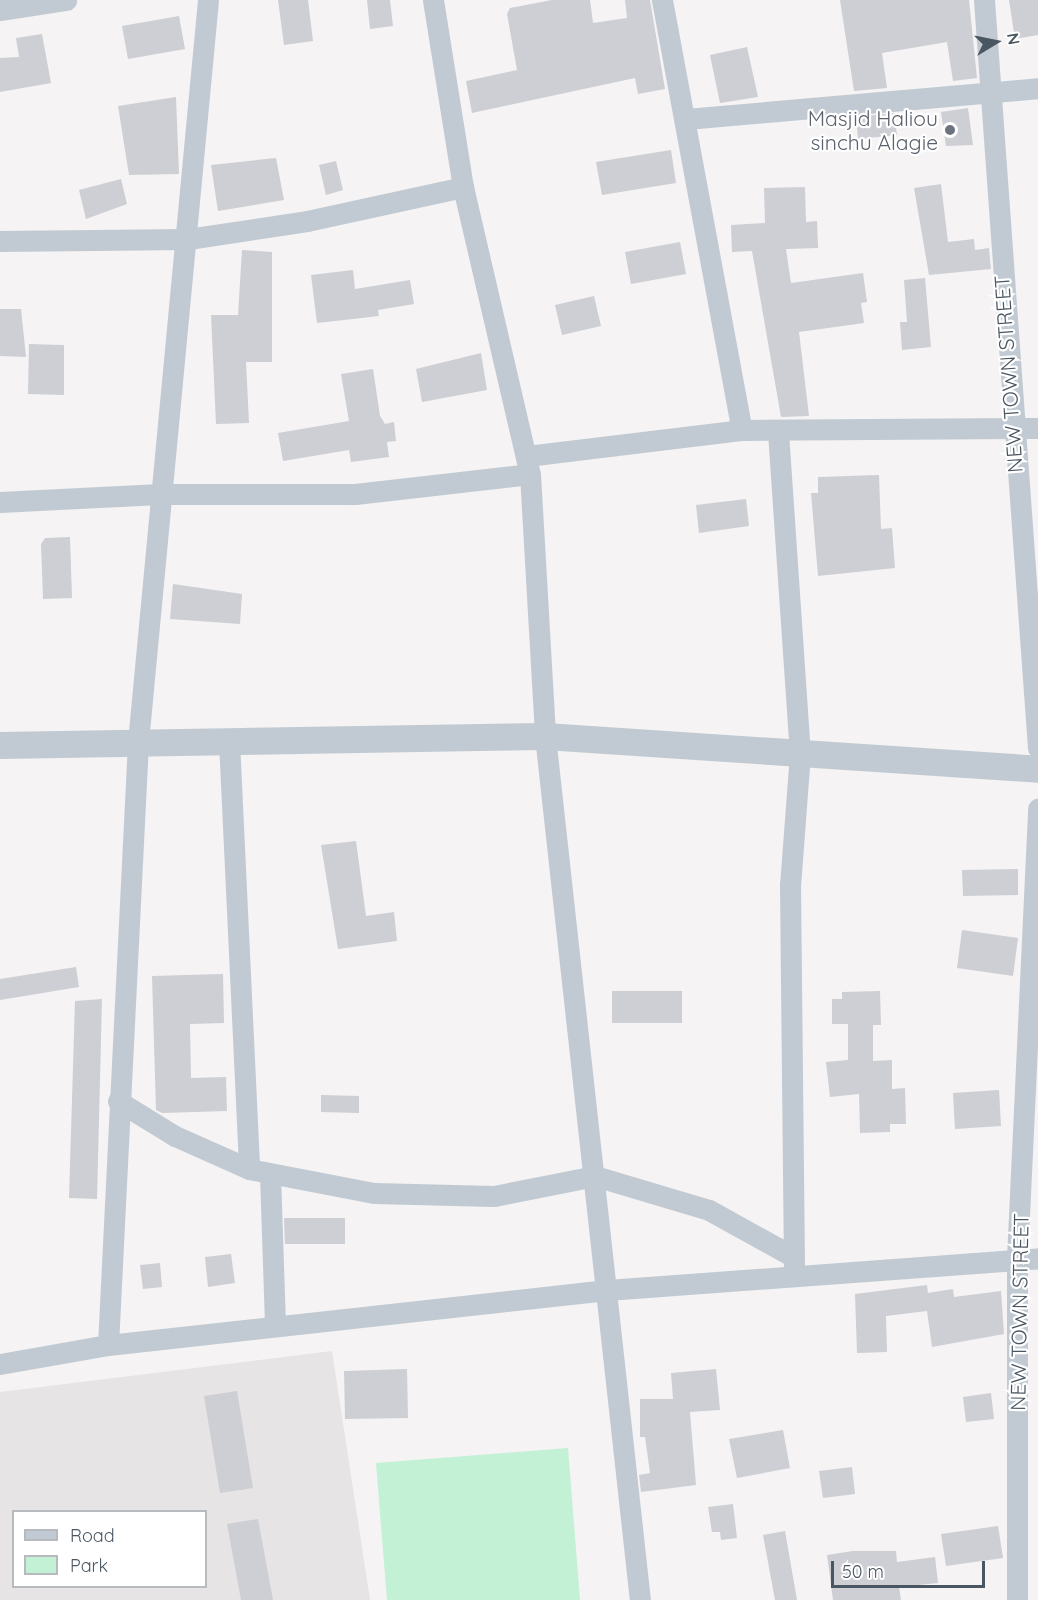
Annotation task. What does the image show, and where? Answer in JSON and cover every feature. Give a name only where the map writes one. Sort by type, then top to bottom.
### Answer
[{"type":"street","points":[[0,10],[65,0]]},
{"type":"street","points":[[108,1345],[118,1101],[138,742],[160,494],[188,239],[208,0]]},
{"type":"street","points":[[433,0],[464,187],[528,465],[545,736],[640,1600]]},
{"type":"street","points":[[662,0],[686,119],[742,430]]},
{"type":"street","name":"NEW TOWN STREET","points":[[984,0],[987,92],[1038,748]]},
{"type":"street","points":[[686,119],[1038,88]]},
{"type":"street","points":[[0,241],[188,239],[307,221],[464,187]]},
{"type":"street","points":[[0,502],[160,494],[355,494],[742,430],[778,432],[1038,428]]},
{"type":"street","points":[[778,432],[800,753],[790,885],[793,1266]]},
{"type":"street","points":[[0,745],[545,736],[1038,769]]},
{"type":"street","points":[[229,741],[249,1169]]},
{"type":"street","name":"NEW TOWN STREET","points":[[1017,1600],[1028,1258],[1038,808]]},
{"type":"street","points":[[118,1101],[175,1136],[249,1169],[375,1193],[494,1196],[595,1176],[709,1210],[793,1266]]},
{"type":"street","points":[[270,1174],[275,1326]]},
{"type":"street","points":[[0,1364],[108,1345],[607,1290],[793,1266],[1028,1258]]},
{"type":"shaded area","points":[[332,1351],[370,1600],[0,1600],[0,1392]]},
{"type":"green space","points":[[568,1448],[580,1600],[387,1600],[376,1463]]},
{"type":"building","points":[[278,0],[308,0],[313,41],[284,45]]},
{"type":"building","points":[[367,0],[390,0],[393,26],[370,29]]},
{"type":"building","points":[[552,0],[590,0],[593,23],[627,18],[625,0],[650,0],[665,89],[638,94],[635,78],[472,113],[466,81],[517,70],[507,14],[510,8]]},
{"type":"building","points":[[840,0],[969,0],[977,78],[953,81],[947,42],[882,53],[887,88],[854,91]]},
{"type":"building","points":[[1009,0],[1038,0],[1038,35],[1015,39]]},
{"type":"building","points":[[179,16],[185,49],[128,59],[122,26]]},
{"type":"building","points":[[42,34],[51,83],[0,92],[0,58],[19,57],[16,38]]},
{"type":"building","points":[[747,47],[758,97],[720,103],[710,55]]},
{"type":"building","points":[[176,97],[179,174],[129,175],[118,106]]},
{"type":"building","points":[[968,108],[973,145],[946,146],[941,112]]},
{"type":"building","points":[[894,113],[897,135],[858,139],[856,117]]},
{"type":"building","points":[[671,150],[676,183],[602,195],[596,162]]},
{"type":"building","points":[[276,158],[284,200],[218,211],[211,165]]},
{"type":"building","points":[[336,161],[343,190],[326,195],[319,165]]},
{"type":"building","points":[[121,179],[127,204],[86,219],[79,190]]},
{"type":"building","points":[[941,184],[948,242],[974,239],[975,250],[989,248],[991,269],[929,275],[914,188]]},
{"type":"building","points":[[805,187],[806,222],[817,221],[818,248],[786,249],[791,283],[863,273],[867,302],[861,303],[864,323],[799,332],[809,416],[781,417],[752,251],[732,252],[731,225],[765,223],[764,188]]},
{"type":"building","points":[[680,242],[686,274],[631,284],[625,252]]},
{"type":"building","points":[[242,250],[272,252],[272,362],[246,362],[249,423],[216,424],[211,315],[238,315]]},
{"type":"building","points":[[353,270],[355,289],[410,280],[414,304],[378,310],[379,316],[317,323],[311,275]]},
{"type":"building","points":[[925,278],[931,347],[902,350],[900,322],[907,322],[904,280]]},
{"type":"building","points":[[594,296],[601,326],[562,335],[555,305]]},
{"type":"building","points":[[0,309],[21,309],[26,357],[0,356]]},
{"type":"building","points":[[29,344],[64,345],[64,395],[28,394]]},
{"type":"building","points":[[481,353],[487,390],[422,402],[416,369]]},
{"type":"building","points":[[373,369],[380,416],[385,424],[394,422],[396,441],[387,442],[389,457],[351,462],[349,450],[283,461],[278,433],[349,421],[341,374]]},
{"type":"building","points":[[879,475],[881,529],[892,528],[895,568],[818,576],[811,493],[818,493],[818,477]]},
{"type":"building","points":[[746,499],[749,526],[699,533],[696,505]]},
{"type":"building","points":[[70,537],[72,598],[43,599],[41,544],[45,538]]},
{"type":"building","points":[[173,584],[242,594],[240,624],[170,619]]},
{"type":"building","points":[[356,841],[366,916],[394,912],[397,941],[338,949],[321,845]]},
{"type":"building","points":[[1018,869],[1018,895],[963,896],[962,870]]},
{"type":"building","points":[[962,930],[1018,938],[1013,976],[957,968]]},
{"type":"building","points":[[76,967],[79,987],[0,1000],[0,979]]},
{"type":"building","points":[[223,974],[224,1023],[190,1024],[191,1078],[226,1077],[227,1111],[162,1113],[156,1110],[152,976]]},
{"type":"building","points":[[612,991],[682,991],[682,1023],[612,1023]]},
{"type":"building","points":[[880,991],[881,1025],[873,1025],[873,1061],[892,1060],[892,1089],[905,1088],[906,1124],[890,1124],[890,1132],[860,1133],[859,1094],[830,1097],[826,1062],[848,1060],[848,1024],[832,1024],[832,999],[842,999],[842,992]]},
{"type":"building","points":[[102,999],[97,1199],[69,1198],[75,1001]]},
{"type":"building","points":[[999,1090],[1001,1126],[955,1129],[953,1093]]},
{"type":"building","points":[[321,1095],[359,1096],[359,1113],[321,1112]]},
{"type":"building","points":[[284,1218],[345,1218],[345,1244],[285,1244]]},
{"type":"building","points":[[231,1254],[235,1283],[208,1287],[205,1257]]},
{"type":"building","points":[[160,1263],[162,1287],[143,1289],[140,1265]]},
{"type":"building","points":[[927,1285],[928,1293],[953,1289],[954,1297],[1001,1291],[1004,1334],[932,1347],[927,1311],[886,1316],[887,1352],[857,1353],[855,1294]]},
{"type":"building","points":[[407,1369],[408,1418],[345,1419],[344,1371]]},
{"type":"building","points":[[716,1369],[720,1410],[690,1412],[696,1485],[641,1492],[639,1475],[650,1473],[645,1437],[640,1437],[640,1399],[673,1399],[671,1373]]},
{"type":"building","points":[[237,1391],[253,1488],[220,1493],[204,1396]]},
{"type":"building","points":[[991,1393],[994,1419],[966,1422],[963,1397]]},
{"type":"building","points":[[783,1430],[790,1468],[737,1478],[729,1439]]},
{"type":"building","points":[[852,1467],[855,1494],[823,1498],[819,1471]]},
{"type":"building","points":[[733,1504],[737,1538],[721,1540],[720,1532],[712,1532],[708,1507]]},
{"type":"building","points":[[258,1519],[273,1600],[241,1600],[227,1524]]},
{"type":"building","points":[[998,1526],[1003,1558],[946,1566],[941,1534]]},
{"type":"building","points":[[785,1531],[797,1600],[775,1600],[763,1535]]},
{"type":"building","points":[[853,1551],[896,1551],[897,1562],[935,1557],[938,1583],[899,1587],[901,1600],[833,1600],[827,1555]]},
{"type":"place","name":"Masjid Haliou sinchu Alagie","points":[[950,130]]}]
